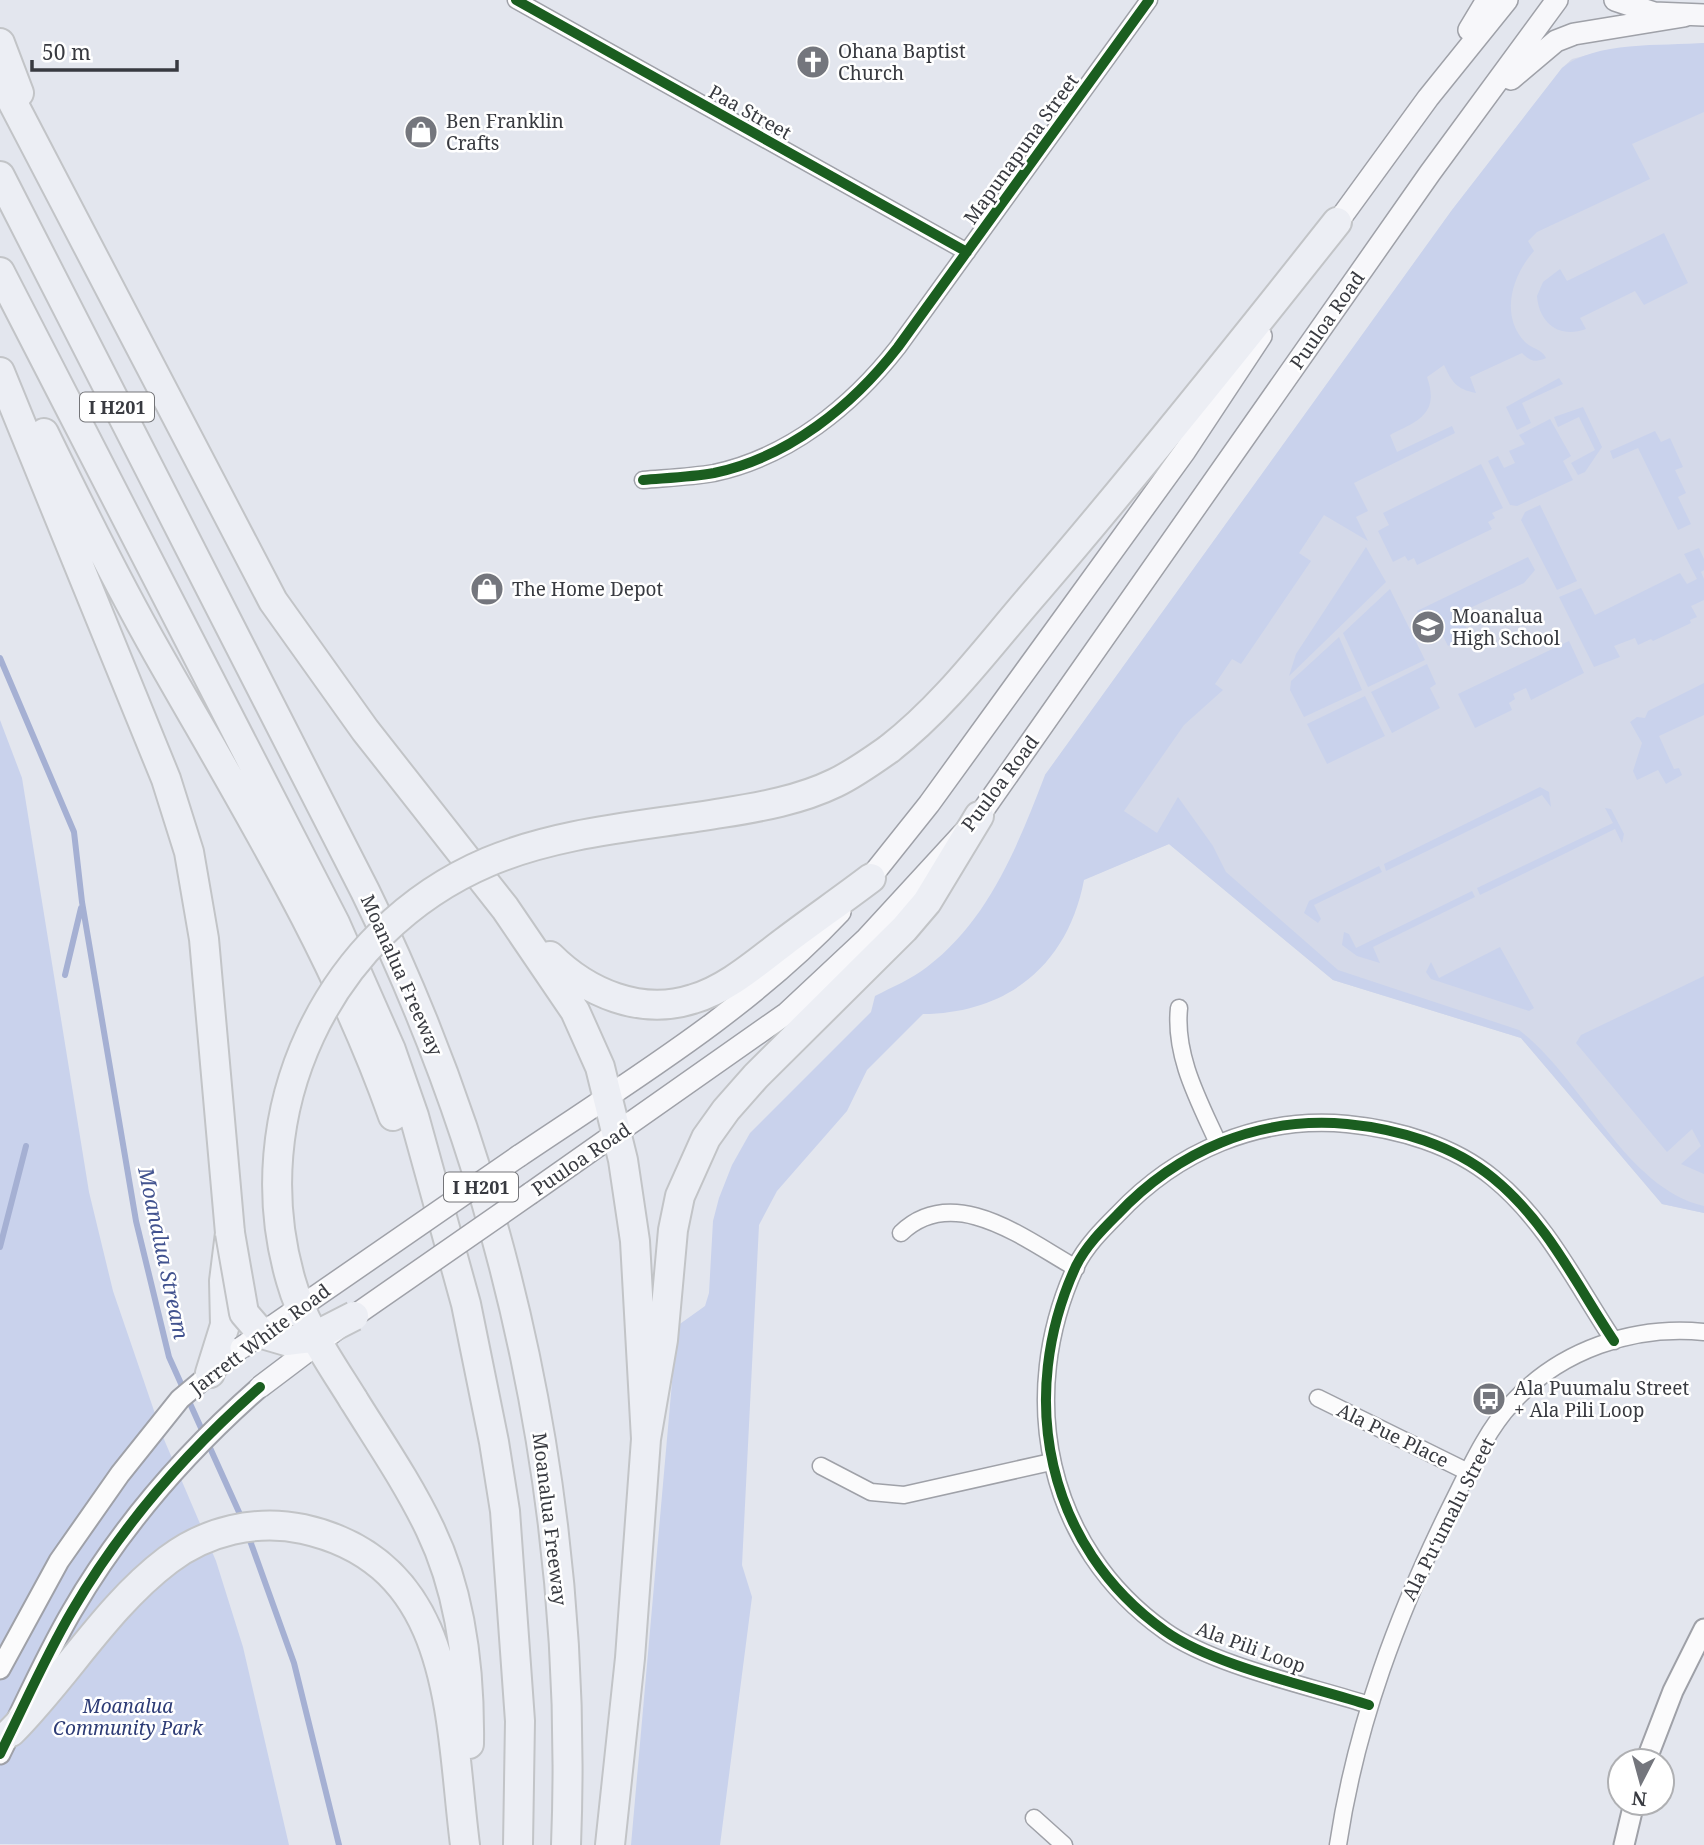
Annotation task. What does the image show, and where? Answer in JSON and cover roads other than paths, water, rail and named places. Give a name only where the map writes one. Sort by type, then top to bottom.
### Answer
[{"type":"highway","points":[[0,43],[44,158]]},
{"type":"highway","points":[[0,78],[273,601],[365,730],[505,908],[575,1011],[608,1095],[618,1135],[635,1241],[646,1439]]},
{"type":"highway","points":[[0,163],[28,232]]},
{"type":"highway","name":"Moanalua Freeway","points":[[0,176],[370,901],[405,976],[450,1087],[505,1269],[544,1457],[565,1654],[566,1845]]},
{"type":"highway","points":[[466,1845],[469,1737],[461,1635],[454,1600],[435,1542],[419,1508],[299,1304],[284,1250],[276,1156],[286,1097],[311,1033],[346,975],[413,907],[487,862],[547,842],[780,802],[835,783],[889,749],[936,708],[1086,533],[1157,449],[1337,222]]},
{"type":"highway","name":"Moanalua Freeway","points":[[0,272],[364,986],[414,1116],[433,1176],[456,1274],[466,1304],[481,1371],[505,1511],[519,1697],[518,1845]]},
{"type":"highway","points":[[0,348],[94,537],[285,877],[360,1030],[415,1178],[456,1274]]},
{"type":"highway","points":[[0,372],[166,779],[189,852],[204,939],[230,1233],[252,1341],[311,1338],[354,1316]]},
{"type":"highway","points":[[610,1845],[630,1658],[646,1439],[663,1340],[673,1230],[680,1196],[706,1138],[756,1076],[904,929],[927,902],[979,816]]},
{"type":"highway","points":[[505,908],[553,959],[593,990],[629,1002],[663,1003],[692,1000],[718,988],[871,878]]},
{"type":"highway","points":[[210,1373],[225,1325],[224,1281],[230,1233]]},
{"type":"highway","points":[[6,1743],[127,1596],[153,1572],[187,1547],[226,1531],[247,1527],[288,1526],[318,1532],[351,1544],[387,1569],[417,1604],[427,1625],[441,1669],[466,1845]]},
{"type":"main road","points":[[1429,98],[1487,0]]},
{"type":"main road","name":"Puuloa Road","points":[[608,1095],[770,979],[813,940],[871,878],[929,804],[1185,451],[1337,222],[1429,98],[1507,0]]},
{"type":"main road","name":"Puuloa Road","points":[[260,1387],[354,1316],[618,1135],[787,1013],[865,940],[979,816],[1469,120],[1557,0]]},
{"type":"main road","points":[[1615,0],[1654,12],[1694,15]]},
{"type":"main road","points":[[1469,120],[1525,64],[1556,41],[1586,31],[1694,15]]},
{"type":"main road","name":"Jarrett White Road","points":[[252,1341],[608,1095]]},
{"type":"street","name":"Paa Street","points":[[516,0],[967,252]]},
{"type":"street","name":"Mapunapuna Street","points":[[643,480],[712,473],[731,468],[760,457],[815,428],[840,409],[881,369],[1149,0]]},
{"type":"street","points":[[1179,1008],[1177,1029],[1183,1058],[1218,1143]]},
{"type":"street","name":"Ala Pili Loop","points":[[1369,1705],[1219,1658],[1167,1632],[1103,1572],[1075,1527],[1051,1462],[1046,1419],[1049,1361],[1059,1310],[1076,1268],[1101,1231],[1137,1192],[1175,1164],[1218,1143],[1280,1125],[1336,1123],[1391,1130],[1444,1149],[1490,1175],[1531,1214],[1550,1239],[1614,1341]]},
{"type":"street","points":[[901,1233],[909,1226],[940,1213],[954,1212],[982,1217],[1076,1268]]},
{"type":"street","name":"Ala Puʻumalu Street","points":[[1338,1845],[1351,1772],[1369,1705],[1403,1608],[1468,1472],[1495,1426],[1527,1388],[1565,1360],[1614,1341],[1660,1331],[1704,1332]]},
{"type":"street","name":"Jarrett White Road","points":[[0,1669],[44,1587],[99,1504],[180,1399],[252,1341]]},
{"type":"street","name":"Jarrett White Road","points":[[6,1743],[71,1612],[127,1527],[189,1454],[260,1387]]},
{"type":"street","name":"Ala Pue Place","points":[[1318,1398],[1468,1472]]},
{"type":"street","points":[[821,1466],[871,1492],[904,1495],[1051,1462]]},
{"type":"street","points":[[1651,1747],[1673,1691],[1699,1652],[1704,1629]]},
{"type":"street","points":[[1624,1845],[1631,1817]]},
{"type":"street","points":[[1034,1818],[1065,1845]]},
{"type":"waterway","name":"Moanalua Stream","points":[[0,658],[74,832],[82,902],[136,1221],[169,1357],[243,1521]]},
{"type":"waterway","points":[[65,975],[81,908]]},
{"type":"waterway","points":[[0,1247],[26,1146]]},
{"type":"waterway","name":"Moanalua Stream","points":[[248,1535],[294,1663],[339,1845]]},
{"type":"place","name":"Ohana Baptist Church","points":[[813,62]]},
{"type":"place","name":"Ben Franklin Crafts","points":[[421,132]]},
{"type":"place","name":"The Home Depot","points":[[487,589]]},
{"type":"place","name":"Moanalua High School","points":[[1428,627]]},
{"type":"place","name":"Ala Puumalu Street + Ala Pili Loop","points":[[1489,1399]]},
{"type":"park label","name":"Moanalua Community Park","points":[[128,1717]]}]
